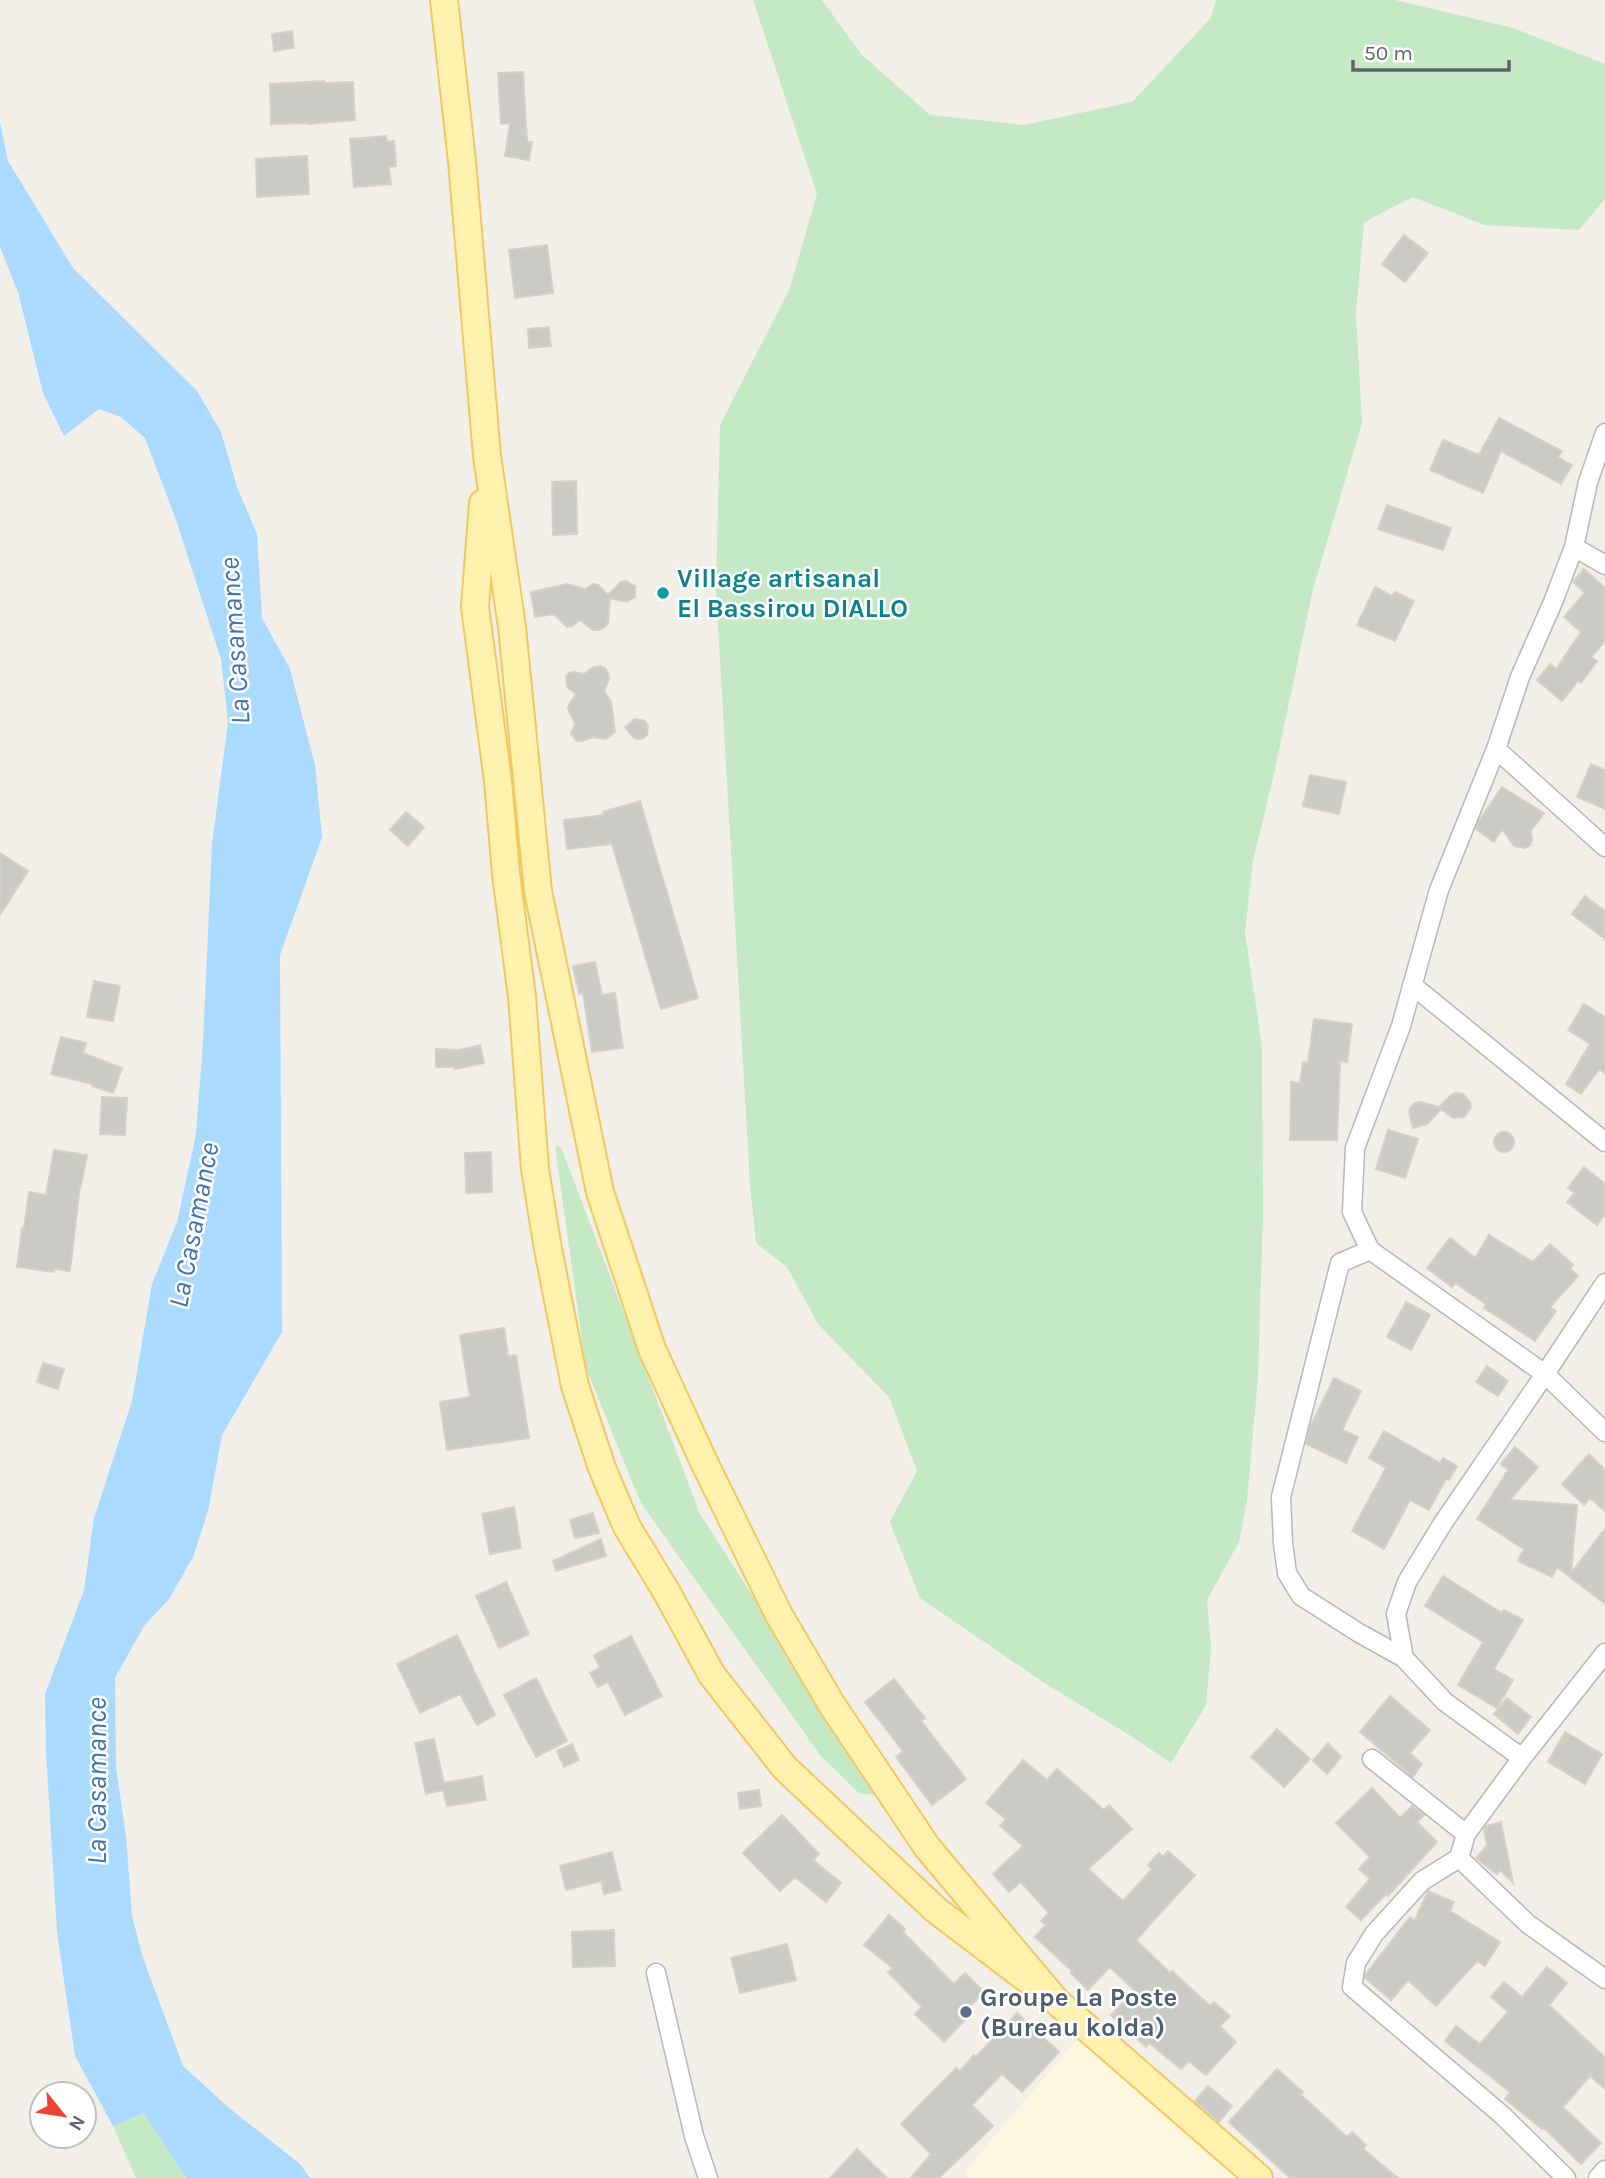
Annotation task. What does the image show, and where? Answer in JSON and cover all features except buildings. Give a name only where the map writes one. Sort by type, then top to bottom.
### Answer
[{"type":"main road","points":[[444,0],[462,161],[487,456],[512,627],[538,891],[600,1192],[652,1349],[779,1615],[832,1705],[927,1847],[1056,2001]]},
{"type":"main road","points":[[487,456],[475,607],[522,997],[535,1169],[575,1386],[602,1468],[627,1527],[712,1675],[785,1768],[936,1910],[1056,2001],[1258,2178]]},
{"type":"street","points":[[1605,433],[1588,482],[1574,547],[1520,677],[1496,749],[1439,890],[1401,1026],[1355,1148],[1352,1212],[1370,1250],[1545,1374],[1605,1432]]},
{"type":"street","points":[[1574,547],[1605,565]]},
{"type":"street","points":[[1496,749],[1605,847]]},
{"type":"street","points":[[1412,985],[1605,1142]]},
{"type":"street","points":[[1370,1250],[1340,1263],[1281,1497],[1287,1573],[1301,1596],[1404,1658],[1445,1702],[1522,1758]]},
{"type":"street","points":[[1404,1658],[1396,1614],[1406,1582],[1605,1283]]},
{"type":"street","points":[[1566,2178],[1502,2115],[1352,1987],[1356,1963],[1374,1934],[1422,1881],[1459,1858],[1466,1834],[1605,1653]]},
{"type":"street","points":[[1372,1759],[1466,1834]]},
{"type":"street","points":[[1459,1858],[1528,1924],[1605,1979]]},
{"type":"street","points":[[656,1973],[694,2136],[708,2178]]},
{"type":"street","points":[[1598,2178],[1605,2170]]},
{"type":"shaded area","points":[[1079,2037],[1244,2178],[970,2178],[964,2172]]},
{"type":"green space","points":[[753,0],[822,0],[861,54],[930,115],[1024,125],[1132,102],[1211,18],[1216,0],[1395,0],[1513,28],[1605,64],[1605,199],[1579,230],[1484,225],[1413,197],[1364,222],[1356,313],[1362,423],[1313,589],[1253,861],[1245,932],[1262,1047],[1263,1215],[1258,1377],[1247,1500],[1239,1542],[1207,1600],[1211,1647],[1206,1705],[1171,1763],[1046,1684],[920,1598],[890,1522],[917,1471],[889,1397],[818,1324],[787,1267],[756,1243],[750,1185],[716,589],[720,425],[790,288],[817,194]]},
{"type":"green space","points":[[555,1146],[561,1147],[700,1514],[881,1796],[859,1793],[820,1755],[641,1503],[586,1368]]},
{"type":"green space","points":[[144,2113],[186,2178],[136,2178],[113,2126]]},
{"type":"water","name":"La Casamance","points":[[0,123],[8,161],[73,268],[197,391],[221,432],[237,487],[257,534],[262,618],[290,669],[315,765],[322,837],[280,955],[282,1332],[222,1435],[208,1511],[193,1557],[169,1599],[144,1626],[115,1678],[116,1768],[126,1836],[132,1916],[143,1958],[183,2066],[228,2107],[300,2164],[310,2178],[186,2178],[144,2113],[113,2126],[98,2098],[98,2080],[88,2080],[75,2056],[57,1932],[45,1694],[84,1590],[94,1518],[132,1401],[152,1284],[177,1222],[196,1134],[212,844],[228,722],[221,659],[175,517],[145,438],[121,417],[99,409],[64,436],[43,393],[18,292],[0,247]]},
{"type":"place","name":"Village artisanal El Bassirou DIALLO","points":[[663,593]]},
{"type":"place","name":"Groupe La Poste (Bureau kolda)","points":[[966,2012]]}]
